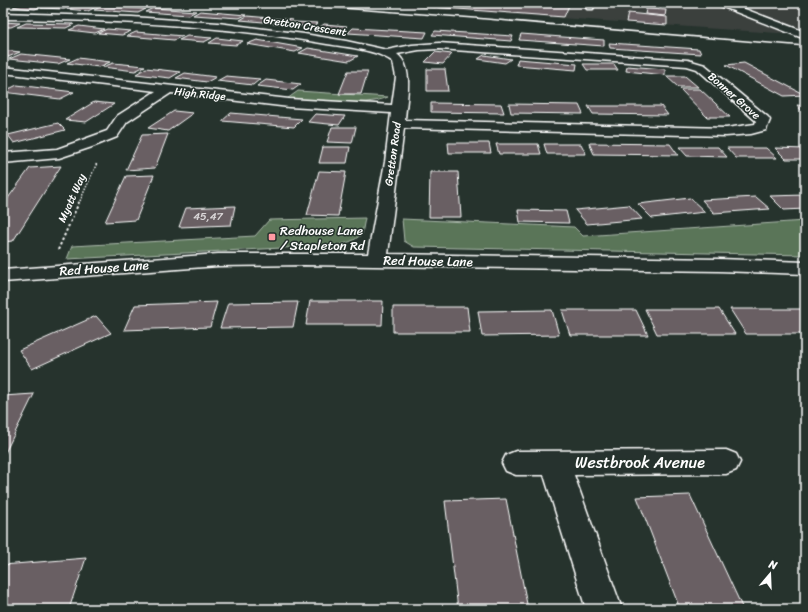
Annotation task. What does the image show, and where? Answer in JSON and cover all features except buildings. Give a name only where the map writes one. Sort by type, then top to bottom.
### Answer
[{"type":"street","points":[[721,3],[805,36]]},
{"type":"street","name":"Gretton Crescent","points":[[3,16],[92,18],[254,30],[310,38],[386,54]]},
{"type":"street","name":"Bonner Grove","points":[[386,54],[414,47],[439,46],[688,63],[701,67],[763,120],[761,127],[752,130],[726,132],[398,117]]},
{"type":"street","name":"Gretton Road","points":[[377,261],[398,117],[401,69],[397,60],[386,54]]},
{"type":"street","name":"High Ridge","points":[[3,70],[398,117]]},
{"type":"street","points":[[3,158],[59,153],[112,134],[122,118],[166,90]]},
{"type":"street","name":"Red House Lane","points":[[3,276],[218,260],[304,259],[719,265],[805,268]]},
{"type":"street","name":"Westbrook Avenue","points":[[516,464],[726,462]]},
{"type":"street","name":"Westbrook Avenue","points":[[555,463],[604,609]]},
{"type":"path","name":"Myatt Way","points":[[48,272],[104,148],[87,144]]},
{"type":"shaded area","points":[[345,3],[805,3],[805,32],[777,33]]},
{"type":"green space","points":[[298,91],[388,97],[378,100],[352,103],[287,99]]},
{"type":"green space","points":[[365,218],[362,234],[354,240],[341,245],[67,259],[72,246],[255,236],[269,220]]},
{"type":"green space","points":[[402,219],[574,227],[583,236],[805,221],[805,255],[414,247],[404,241]]},
{"type":"railway","points":[[274,3],[475,18],[805,46]]},
{"type":"place","name":"Redhouse Lane / Stapleton Rd","points":[[272,237]]}]
